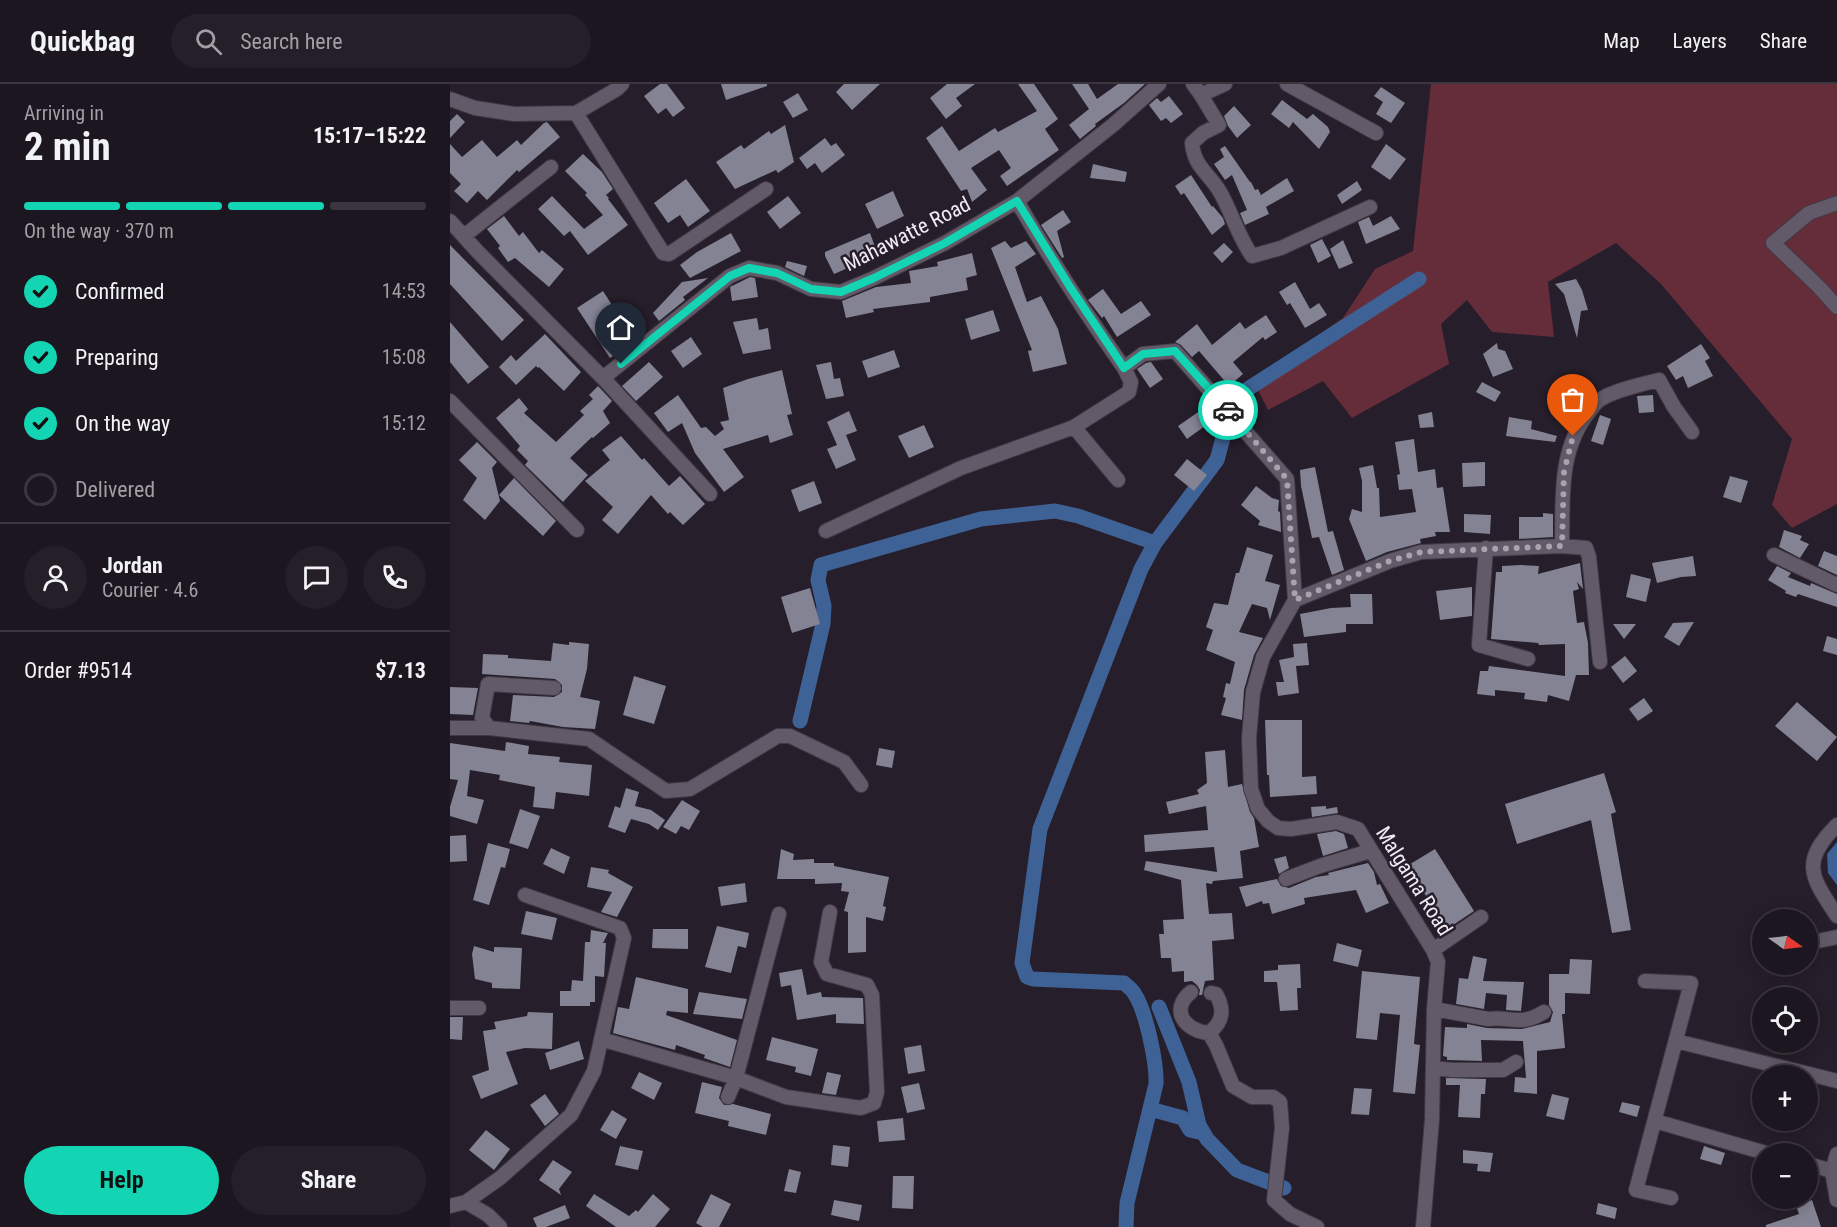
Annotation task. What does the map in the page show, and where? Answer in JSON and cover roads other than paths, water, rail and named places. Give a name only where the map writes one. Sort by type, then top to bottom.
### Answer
[{"type":"street","points":[[450,99],[474,108],[514,114],[576,113],[622,84]]},
{"type":"street","name":"Mahawatte Road","points":[[603,378],[730,276],[749,268],[777,273],[811,289],[841,292],[945,243],[1017,201],[1113,125],[1159,84]]},
{"type":"street","points":[[1225,84],[1197,90],[1219,125],[1192,142],[1193,150],[1199,167],[1219,189],[1242,241],[1252,256],[1281,248],[1370,207]]},
{"type":"street","points":[[1287,84],[1376,133]]},
{"type":"street","points":[[576,113],[663,253],[669,254],[766,189]]},
{"type":"street","points":[[464,236],[552,167]]},
{"type":"street","points":[[826,531],[961,468],[1074,427],[1129,392],[1131,382],[1124,368],[1080,303],[1017,201]]},
{"type":"street","points":[[1837,203],[1809,213],[1773,243],[1837,307]]},
{"type":"street","points":[[450,221],[603,378],[710,494]]},
{"type":"street","points":[[1124,368],[1143,354],[1175,351],[1287,479],[1295,600],[1390,561],[1421,552],[1562,546],[1586,548],[1589,557],[1600,662]]},
{"type":"street","points":[[1562,546],[1564,472],[1569,451],[1580,423],[1598,401],[1633,386],[1659,381],[1692,432]]},
{"type":"street","points":[[450,401],[577,530]]},
{"type":"street","points":[[1074,427],[1118,480]]},
{"type":"street","points":[[1486,548],[1479,645],[1528,659]]},
{"type":"street","points":[[1774,555],[1837,585]]},
{"type":"street","name":"Malgama Road","points":[[1295,600],[1263,657],[1253,692],[1249,738],[1251,789],[1258,809],[1268,821],[1278,828],[1291,829],[1337,822],[1358,830],[1433,950],[1438,962],[1434,1009],[1432,1120],[1423,1227]]},
{"type":"street","points":[[489,728],[482,718],[489,684],[554,688]]},
{"type":"street","points":[[450,728],[489,728],[589,739],[666,791],[690,789],[778,736],[790,736],[844,762],[861,785]]},
{"type":"street","points":[[1837,825],[1821,842],[1813,863],[1813,874],[1820,892],[1837,916]]},
{"type":"street","points":[[1286,879],[1370,851]]},
{"type":"street","points":[[450,1206],[466,1202],[500,1178],[571,1115],[594,1071],[624,938],[620,928],[525,895]]},
{"type":"street","points":[[601,1039],[736,1078],[786,1097],[861,1108],[874,1103],[878,1092],[872,995],[867,985],[827,974],[821,962],[830,912]]},
{"type":"street","points":[[728,1097],[736,1078],[779,914]]},
{"type":"street","points":[[1433,950],[1481,916]]},
{"type":"street","points":[[1818,941],[1837,937]]},
{"type":"street","points":[[1646,981],[1691,983],[1636,1190],[1671,1198]]},
{"type":"street","points":[[1191,992],[1187,995],[1181,1008],[1184,1021],[1189,1027],[1209,1033],[1233,1086],[1252,1097],[1273,1097],[1280,1102],[1282,1128],[1274,1200],[1290,1214],[1317,1227]]},
{"type":"street","points":[[1209,1033],[1221,1020],[1222,1009],[1216,994],[1211,993]]},
{"type":"street","points":[[450,1008],[479,1008]]},
{"type":"street","points":[[1434,1009],[1488,1019],[1521,1021],[1531,1020],[1544,1012]]},
{"type":"street","points":[[1676,1041],[1837,1081]]},
{"type":"street","points":[[1433,1068],[1503,1070],[1516,1062]]},
{"type":"street","points":[[1654,1121],[1752,1149]]},
{"type":"street","points":[[1837,1154],[1832,1171],[1837,1200]]},
{"type":"street","points":[[1818,1167],[1832,1171]]},
{"type":"street","points":[[466,1202],[488,1215],[500,1227]]},
{"type":"water","points":[[1837,842],[1837,885],[1828,873],[1827,854]]},
{"type":"waterway","points":[[1126,1227],[1127,1203],[1156,1084],[1150,1037],[1138,1001],[1124,983],[1027,977],[1022,963],[1040,829],[1141,569],[1155,543],[1217,460],[1224,434],[1218,408],[1419,279]]},
{"type":"waterway","points":[[800,721],[823,624],[824,606],[818,580],[821,565],[981,519],[1055,511],[1078,516],[1155,543]]},
{"type":"waterway","points":[[1159,1007],[1189,1082],[1199,1125],[1207,1139],[1237,1170],[1284,1188]]},
{"type":"waterway","points":[[1150,1109],[1183,1118],[1190,1130],[1203,1133]]}]
